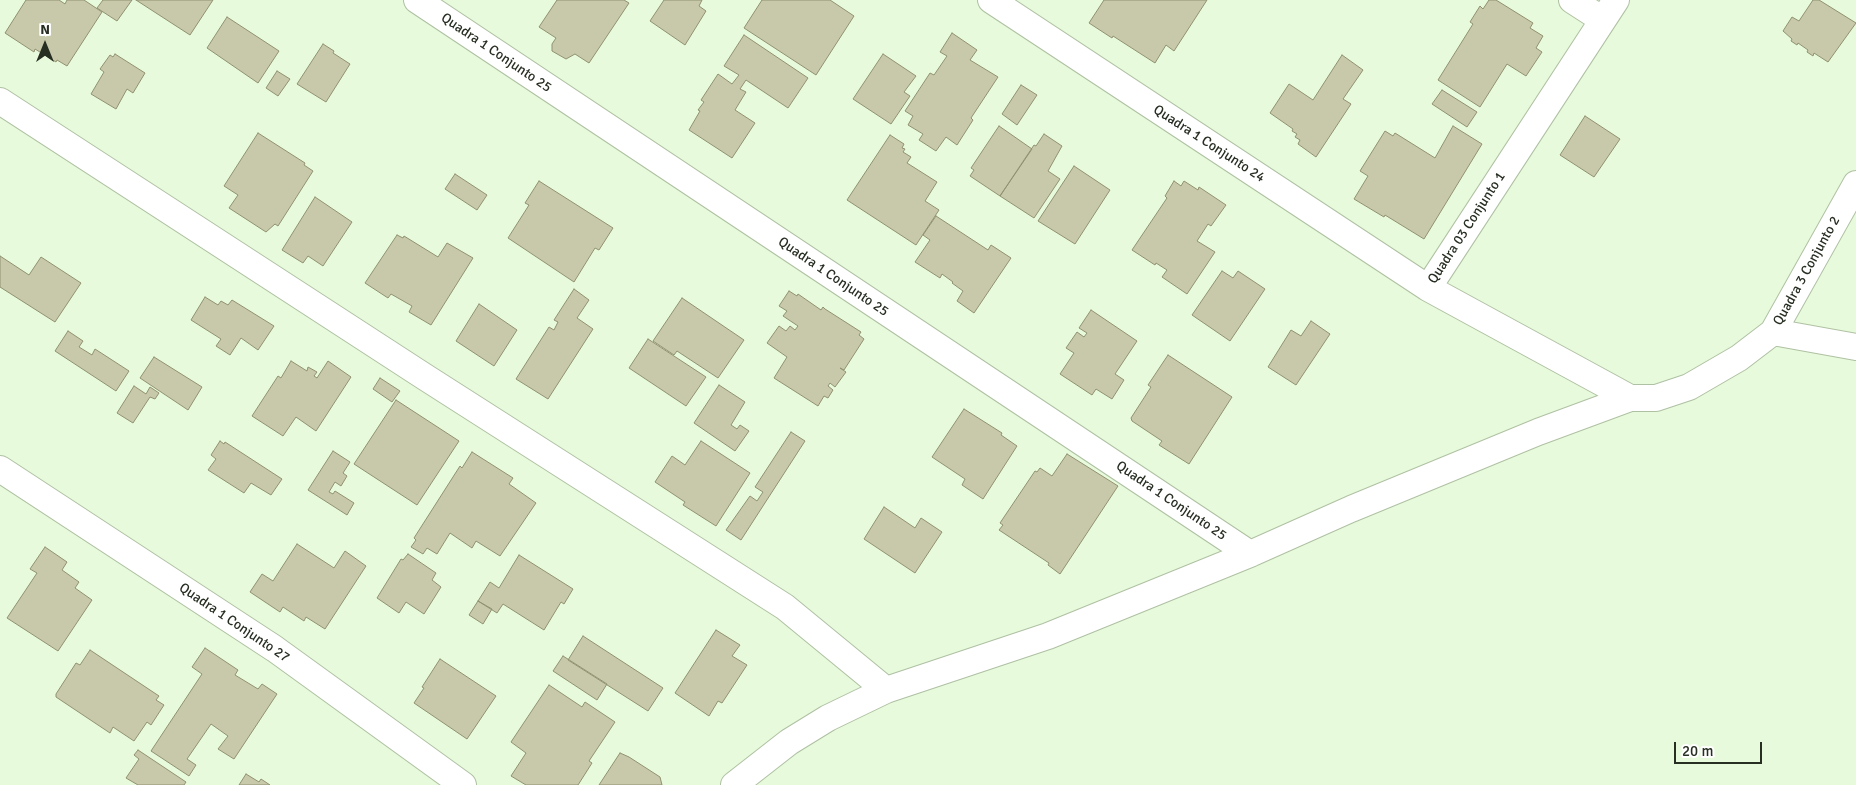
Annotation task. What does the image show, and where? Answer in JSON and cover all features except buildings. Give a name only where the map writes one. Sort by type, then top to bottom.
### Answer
[{"type":"street","name":"Quadra 1 Conjunto 25","points":[[417,0],[1250,554]]},
{"type":"street","name":"Quadra 1 Conjunto 24","points":[[991,0],[1428,288]]},
{"type":"street","points":[[1572,0],[1610,10]]},
{"type":"street","name":"Quadra 03 Conjunto 1","points":[[1610,10],[1428,288],[1630,398]]},
{"type":"street","points":[[0,100],[416,371],[785,608],[886,690]]},
{"type":"street","name":"Quadra 3 Conjunto 2","points":[[1773,332],[1856,184]]},
{"type":"street","points":[[734,785],[797,738],[828,718],[886,690],[1048,636],[1250,554],[1463,461],[1630,398],[1656,398],[1690,387],[1738,358],[1773,332],[1856,347]]},
{"type":"street","name":"Quadra 1 Conjunto 27","points":[[0,469],[275,649],[463,785]]}]
